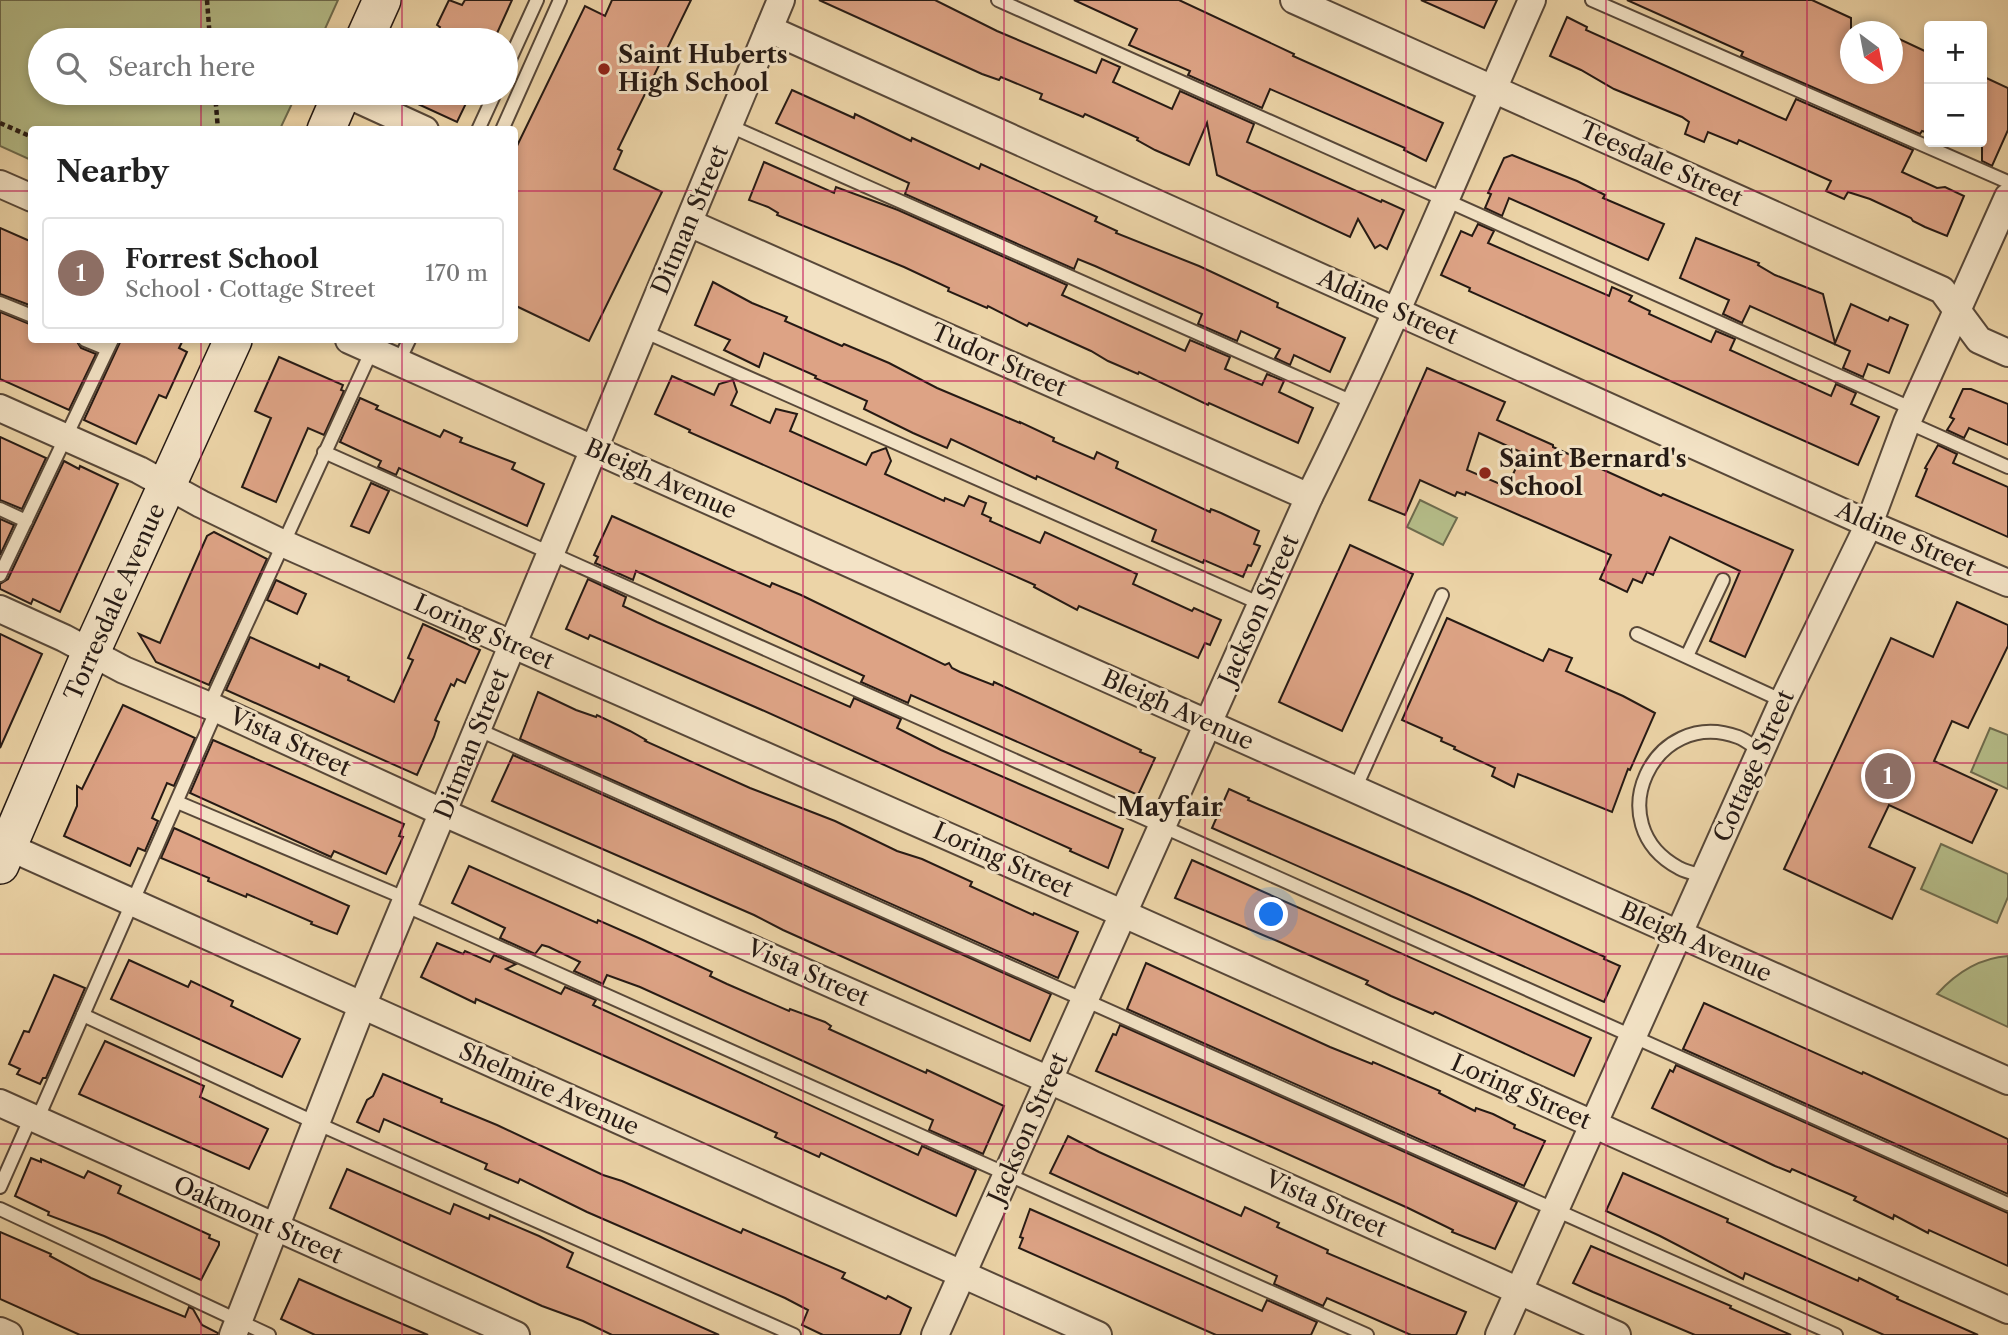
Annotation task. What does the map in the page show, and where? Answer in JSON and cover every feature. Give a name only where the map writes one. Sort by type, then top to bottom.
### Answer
[{"type":"street","points":[[370,28],[382,0]]},
{"type":"street","name":"Ditman Street","points":[[236,1328],[362,1006],[781,0]]},
{"type":"street","name":"Teesdale Street","points":[[1294,0],[1942,290],[1979,340],[2008,353]]},
{"type":"street","name":"Jackson Street","points":[[934,1335],[1125,914],[1309,497],[1356,404],[1532,0]]},
{"type":"street","name":"Aldine Street","points":[[769,29],[1869,524],[2008,583]]},
{"type":"street","points":[[328,126],[337,105]]},
{"type":"street","points":[[370,105],[416,126]]},
{"type":"street","points":[[0,184],[28,196]]},
{"type":"street","name":"Cottage Street","points":[[1499,1335],[1783,701],[1869,524],[1910,416],[1957,310],[2005,213]]},
{"type":"street","name":"Tudor Street","points":[[689,223],[1309,497]]},
{"type":"street","name":"Torresdale Avenue","points":[[3,852],[232,343]]},
{"type":"street","name":"Bleigh Avenue","points":[[381,347],[594,449],[2008,1081]]},
{"type":"street","name":"Loring Street","points":[[0,408],[168,485],[282,543],[1125,914],[2008,1310]]},
{"type":"street","name":"Vista Street","points":[[0,609],[124,670],[213,707],[444,813],[1617,1335]]},
{"type":"street","name":"Shelmire Avenue","points":[[3,852],[133,904],[1098,1335]]},
{"type":"street","name":"Oakmont Street","points":[[0,1103],[516,1335]]},
{"type":"street","points":[[0,1331],[9,1335]]},
{"type":"lane","points":[[518,42],[537,0]]},
{"type":"lane","points":[[518,94],[560,0]]},
{"type":"lane","points":[[998,0],[1445,199],[1910,416],[2008,467]]},
{"type":"lane","points":[[1592,0],[2008,182]]},
{"type":"lane","points":[[480,126],[489,105]]},
{"type":"lane","points":[[504,126],[513,105]]},
{"type":"lane","points":[[730,126],[1356,404]]},
{"type":"lane","points":[[0,303],[28,314]]},
{"type":"lane","points":[[643,331],[1261,604]]},
{"type":"lane","points":[[0,575],[109,344]]},
{"type":"lane","points":[[0,1186],[83,1015],[133,904],[282,543],[324,452],[381,347]]},
{"type":"lane","points":[[324,452],[2008,1204]]},
{"type":"lane","points":[[0,509],[26,521]]},
{"type":"lane","points":[[1687,656],[1723,580]]},
{"type":"lane","points":[[1354,789],[1442,595]]},
{"type":"lane","points":[[1637,634],[1783,701]]},
{"type":"lane","points":[[478,730],[1836,1335]]},
{"type":"lane","points":[[1704,876],[1680,869],[1660,855],[1645,835],[1639,811],[1641,786],[1651,763],[1668,745],[1691,734],[1716,732],[1740,737],[1761,751]]},
{"type":"lane","points":[[177,802],[406,902],[1367,1335]]},
{"type":"lane","points":[[83,1015],[316,1123],[794,1335]]},
{"type":"lane","points":[[0,1209],[236,1328],[270,1335]]},
{"type":"path","points":[[207,0],[209,28]]},
{"type":"path","points":[[216,105],[218,126]]},
{"type":"path","points":[[0,123],[28,135]]},
{"type":"green space","points":[[0,0],[338,0],[325,28],[28,28],[28,105],[291,105],[281,126],[28,126],[28,159],[0,146]]},
{"type":"green space","points":[[1420,500],[1457,518],[1443,545],[1407,527]]},
{"type":"green space","points":[[1990,728],[2008,735],[2008,789],[1971,772]]},
{"type":"green space","points":[[1941,844],[2008,874],[2008,897],[1997,923],[1921,889]]},
{"type":"green space","points":[[2008,956],[2008,1027],[1937,994],[1952,979],[1978,963]]},
{"type":"building","points":[[449,0],[462,5],[465,0],[512,0],[499,28],[440,28],[437,25]]},
{"type":"building","name":"Saint Huberts High School","points":[[612,0],[691,0],[618,149],[622,151],[614,169],[662,192],[589,341],[518,307],[518,144],[585,6],[605,16]]},
{"type":"building","points":[[819,0],[935,0],[997,31],[1096,73],[1102,59],[1120,67],[1113,82],[1172,109],[1180,91],[1254,124],[1247,142],[1404,210],[1387,249],[1380,245],[1375,248],[1358,219],[1350,237],[1217,175],[1207,123],[1189,165],[1085,114],[1083,117],[1040,99],[1042,94],[1001,77],[999,80],[982,74]]},
{"type":"building","points":[[1074,0],[1179,0],[1294,54],[1293,56],[1443,123],[1426,161],[1404,150],[1405,148],[1270,89],[1262,108],[1188,75],[1190,71],[1129,45],[1137,29]]},
{"type":"building","points":[[1421,0],[1497,0],[1484,28]]},
{"type":"building","points":[[1627,0],[1812,0],[1851,18],[1851,21],[1840,21],[1840,84],[1903,84],[1903,41],[1924,51],[1924,132],[1920,134],[1741,56],[1743,52]]},
{"type":"building","points":[[1567,17],[1587,27],[1586,30],[1786,120],[1796,99],[1913,150],[1902,172],[1937,188],[1945,187],[1964,196],[1947,236],[1870,199],[1848,192],[1844,199],[1826,191],[1831,181],[1739,140],[1737,144],[1708,132],[1704,142],[1685,134],[1689,122],[1682,117],[1614,89],[1550,56]]},
{"type":"building","points":[[1987,78],[2008,88],[2008,130],[1992,166],[1982,161],[1982,147],[1987,147]]},
{"type":"building","points":[[792,90],[854,118],[855,114],[911,141],[912,138],[979,169],[981,164],[1097,217],[1095,221],[1117,231],[1116,233],[1199,266],[1278,303],[1277,307],[1345,338],[1330,372],[1294,355],[1290,365],[1275,358],[1280,349],[1241,331],[1237,341],[1198,324],[1202,314],[1095,266],[1078,259],[1074,269],[905,194],[909,183],[776,123]]},
{"type":"building","points":[[420,105],[465,105],[457,122]]},
{"type":"building","points":[[1512,155],[1577,181],[1605,195],[1603,198],[1664,224],[1648,260],[1509,198],[1502,216],[1485,208],[1491,194],[1488,193],[1504,158]]},
{"type":"building","points":[[764,162],[834,193],[836,187],[898,210],[1067,285],[1062,295],[1185,351],[1190,340],[1230,357],[1225,369],[1262,385],[1267,374],[1284,381],[1279,392],[1313,408],[1298,443],[1139,372],[1138,374],[1108,361],[1029,323],[1027,326],[988,306],[987,308],[948,291],[949,288],[904,267],[777,215],[778,213],[768,207],[749,200]]},
{"type":"building","points":[[1478,224],[1494,231],[1488,243],[1609,296],[1612,287],[1632,296],[1629,301],[1650,311],[1649,314],[1711,342],[1716,331],[1735,339],[1730,350],[1831,396],[1836,384],[1856,393],[1851,404],[1879,417],[1858,465],[1469,291],[1470,288],[1441,275],[1461,231],[1472,236]]},
{"type":"building","points":[[0,228],[28,240],[28,304],[0,294]]},
{"type":"building","points":[[1696,238],[1759,263],[1758,265],[1775,275],[1823,294],[1835,343],[1851,304],[1888,321],[1890,317],[1908,325],[1889,373],[1868,364],[1863,377],[1843,368],[1850,351],[1750,306],[1742,323],[1723,314],[1729,300],[1680,278]]},
{"type":"building","points":[[713,282],[752,303],[787,317],[785,321],[889,363],[937,388],[1020,422],[1054,438],[1053,441],[1094,459],[1097,452],[1118,462],[1116,468],[1210,512],[1211,509],[1259,531],[1254,544],[1260,546],[1251,566],[1248,565],[1243,577],[1204,560],[1203,563],[1152,541],[1156,530],[951,439],[947,448],[913,433],[864,409],[867,401],[815,378],[816,376],[764,353],[759,367],[724,350],[730,340],[695,325]]},
{"type":"building","points":[[0,312],[28,323],[28,343],[78,343],[81,348],[96,354],[69,410],[0,379]]},
{"type":"building","points":[[120,343],[182,343],[179,348],[187,352],[166,398],[159,395],[136,444],[84,420]]},
{"type":"building","points":[[279,357],[343,385],[341,390],[344,391],[324,435],[308,428],[276,502],[242,487],[271,418],[255,411]]},
{"type":"building","points":[[1427,368],[1505,402],[1497,420],[1661,496],[1663,494],[1793,550],[1745,657],[1710,641],[1740,571],[1670,537],[1653,575],[1647,572],[1642,583],[1633,579],[1627,592],[1600,579],[1611,555],[1466,492],[1465,495],[1457,492],[1455,496],[1420,480],[1405,515],[1369,500]],"holes":[[[1479,433],[1523,453],[1507,487],[1467,470]]]},
{"type":"building","points":[[672,376],[714,395],[719,384],[733,380],[737,392],[731,405],[770,423],[776,409],[797,414],[790,431],[866,465],[872,453],[886,448],[891,461],[885,474],[944,501],[945,498],[964,506],[969,496],[986,503],[982,514],[991,518],[990,521],[1040,543],[1045,532],[1137,574],[1133,584],[1192,611],[1194,608],[1221,620],[1210,645],[1205,643],[1198,658],[1079,606],[1077,610],[1034,587],[1035,585],[689,432],[690,430],[655,414]]},
{"type":"building","points":[[1963,389],[1971,389],[2008,404],[2008,445],[1969,428],[1964,438],[1947,430],[1954,419],[1950,417]]},
{"type":"building","points":[[360,398],[378,406],[376,409],[440,437],[444,430],[462,438],[460,442],[515,463],[512,469],[544,484],[527,526],[399,468],[396,475],[378,467],[381,461],[340,442]]},
{"type":"building","points":[[0,437],[46,458],[22,509],[0,500]]},
{"type":"building","points":[[1938,445],[1957,454],[1953,463],[2008,487],[2008,537],[1916,496],[1927,469],[1925,468]]},
{"type":"building","points":[[64,461],[118,484],[60,612],[33,599],[31,604],[0,589],[0,584],[8,579]]},
{"type":"building","points":[[371,483],[389,491],[369,533],[351,526]]},
{"type":"building","points":[[612,516],[770,587],[772,583],[801,595],[945,665],[949,663],[960,672],[993,685],[994,682],[1141,750],[1140,752],[1155,758],[1138,795],[911,695],[908,703],[861,682],[864,676],[636,571],[633,580],[595,563],[598,557],[594,555]]},
{"type":"building","points":[[0,519],[14,525],[0,555]]},
{"type":"building","points":[[214,532],[267,559],[209,685],[156,662],[139,634],[160,643],[207,536]]},
{"type":"building","points":[[1350,545],[1413,574],[1342,731],[1279,702]]},
{"type":"building","points":[[588,579],[626,597],[623,606],[657,622],[850,707],[854,698],[901,719],[897,728],[941,750],[1123,829],[1108,868],[762,710],[590,635],[588,639],[566,629]]},
{"type":"building","points":[[276,580],[306,594],[297,614],[267,600]]},
{"type":"building","points":[[1957,602],[2008,625],[2008,646],[1968,728],[1952,721],[1934,761],[1997,790],[1972,843],[1889,805],[1869,847],[1915,868],[1892,919],[1784,869],[1891,638],[1933,657]]},
{"type":"building","points":[[1447,618],[1543,661],[1549,649],[1572,658],[1566,671],[1655,713],[1630,770],[1628,769],[1612,812],[1518,774],[1514,787],[1492,776],[1495,768],[1454,749],[1455,747],[1441,741],[1442,738],[1402,720]]},
{"type":"building","points":[[423,624],[480,650],[465,683],[457,679],[454,686],[451,684],[435,720],[439,722],[434,737],[417,775],[226,690],[250,637],[319,668],[320,664],[349,677],[348,680],[394,702],[413,660],[408,658]]},
{"type":"building","points":[[0,634],[42,654],[0,748]]},
{"type":"building","points":[[538,692],[576,710],[596,717],[597,715],[645,741],[750,788],[835,821],[897,851],[922,859],[972,882],[970,886],[1078,932],[1058,978],[520,739]]},
{"type":"building","points":[[123,705],[195,738],[174,786],[167,783],[152,818],[158,821],[145,851],[138,848],[130,866],[64,836],[77,806],[77,786],[82,789]]},
{"type":"building","points":[[213,740],[404,824],[399,836],[403,837],[386,874],[334,851],[331,857],[190,793]]},
{"type":"building","points":[[513,755],[1051,994],[1030,1041],[754,915],[492,801]]},
{"type":"building","points":[[1229,789],[1249,798],[1248,800],[1605,957],[1604,959],[1620,966],[1604,1002],[1212,828]]},
{"type":"building","points":[[174,828],[349,906],[337,934],[247,894],[246,897],[208,881],[209,878],[161,858]]},
{"type":"building","points":[[1192,860],[1591,1038],[1574,1076],[1435,1012],[1433,1014],[1391,996],[1366,984],[1368,981],[1175,898]]},
{"type":"building","points":[[469,866],[597,923],[598,920],[643,940],[712,972],[710,976],[727,984],[789,1011],[790,1009],[825,1022],[831,1026],[829,1029],[1004,1106],[983,1154],[929,1130],[933,1120],[640,987],[607,975],[603,984],[574,971],[580,962],[549,947],[542,945],[535,954],[500,938],[505,928],[452,903]]},
{"type":"building","points":[[437,943],[490,962],[494,955],[516,964],[506,969],[561,994],[565,987],[596,1000],[593,1005],[918,1155],[922,1146],[976,1170],[956,1216],[821,1153],[819,1157],[775,1137],[777,1133],[681,1090],[476,999],[475,1003],[421,977]]},
{"type":"building","points":[[129,960],[188,987],[191,981],[233,1001],[231,1006],[300,1039],[282,1077],[111,999]]},
{"type":"building","points":[[1146,963],[1330,1047],[1440,1091],[1439,1093],[1475,1111],[1476,1108],[1493,1114],[1515,1125],[1514,1128],[1545,1141],[1524,1186],[1127,1009]]},
{"type":"building","points":[[54,975],[85,988],[46,1078],[43,1078],[40,1084],[17,1074],[20,1069],[9,1064],[24,1031],[29,1032]]},
{"type":"building","points":[[1704,1003],[2008,1139],[2008,1194],[1683,1049]]},
{"type":"building","points":[[1120,1025],[1517,1202],[1495,1249],[1452,1232],[1453,1230],[1408,1208],[1254,1139],[1096,1071]]},
{"type":"building","points":[[105,1041],[204,1086],[200,1097],[268,1129],[249,1169],[79,1094]]},
{"type":"building","points":[[1676,1065],[2008,1213],[2008,1266],[1929,1230],[1928,1233],[1894,1215],[1893,1219],[1854,1200],[1856,1197],[1792,1169],[1790,1172],[1775,1166],[1652,1108],[1670,1070],[1673,1072]]},
{"type":"building","points":[[383,1074],[603,1175],[741,1233],[743,1229],[845,1273],[842,1278],[911,1308],[900,1335],[823,1335],[802,1325],[808,1310],[785,1298],[587,1212],[520,1179],[518,1183],[485,1169],[487,1164],[384,1119],[379,1132],[357,1122]]},
{"type":"building","points":[[1068,1136],[1241,1216],[1245,1207],[1279,1223],[1277,1227],[1328,1250],[1327,1253],[1466,1312],[1456,1335],[1411,1335],[1327,1298],[1323,1306],[1274,1284],[1277,1276],[1050,1173]]},
{"type":"building","points":[[31,1158],[41,1162],[41,1159],[84,1178],[88,1171],[121,1186],[118,1193],[210,1235],[209,1238],[219,1242],[219,1245],[201,1280],[104,1236],[48,1215],[49,1212],[15,1196]]},
{"type":"building","points":[[347,1169],[450,1214],[454,1204],[489,1219],[490,1215],[539,1236],[573,1253],[567,1267],[719,1335],[612,1335],[542,1306],[330,1208]]},
{"type":"building","points":[[1623,1173],[1858,1281],[1859,1278],[1898,1297],[1897,1299],[1978,1335],[1884,1335],[1745,1273],[1743,1279],[1606,1211]]},
{"type":"building","points":[[1030,1209],[1262,1311],[1267,1300],[1317,1322],[1311,1335],[1216,1335],[1019,1248]]},
{"type":"building","points":[[0,1232],[51,1254],[50,1256],[91,1278],[185,1317],[189,1307],[202,1325],[218,1335],[80,1335],[0,1299]]},
{"type":"building","points":[[1591,1246],[1731,1306],[1730,1308],[1791,1335],[1695,1335],[1593,1292],[1573,1283]]},
{"type":"building","points":[[299,1279],[428,1335],[315,1335],[281,1319]]},
{"type":"place","name":"Saint Huberts High School","points":[[604,69]]},
{"type":"place","name":"Saint Bernard's School","points":[[1485,473]]},
{"type":"place","name":"Forrest School","points":[[1888,776]]},
{"type":"district","name":"Mayfair","points":[[1170,807]]}]
